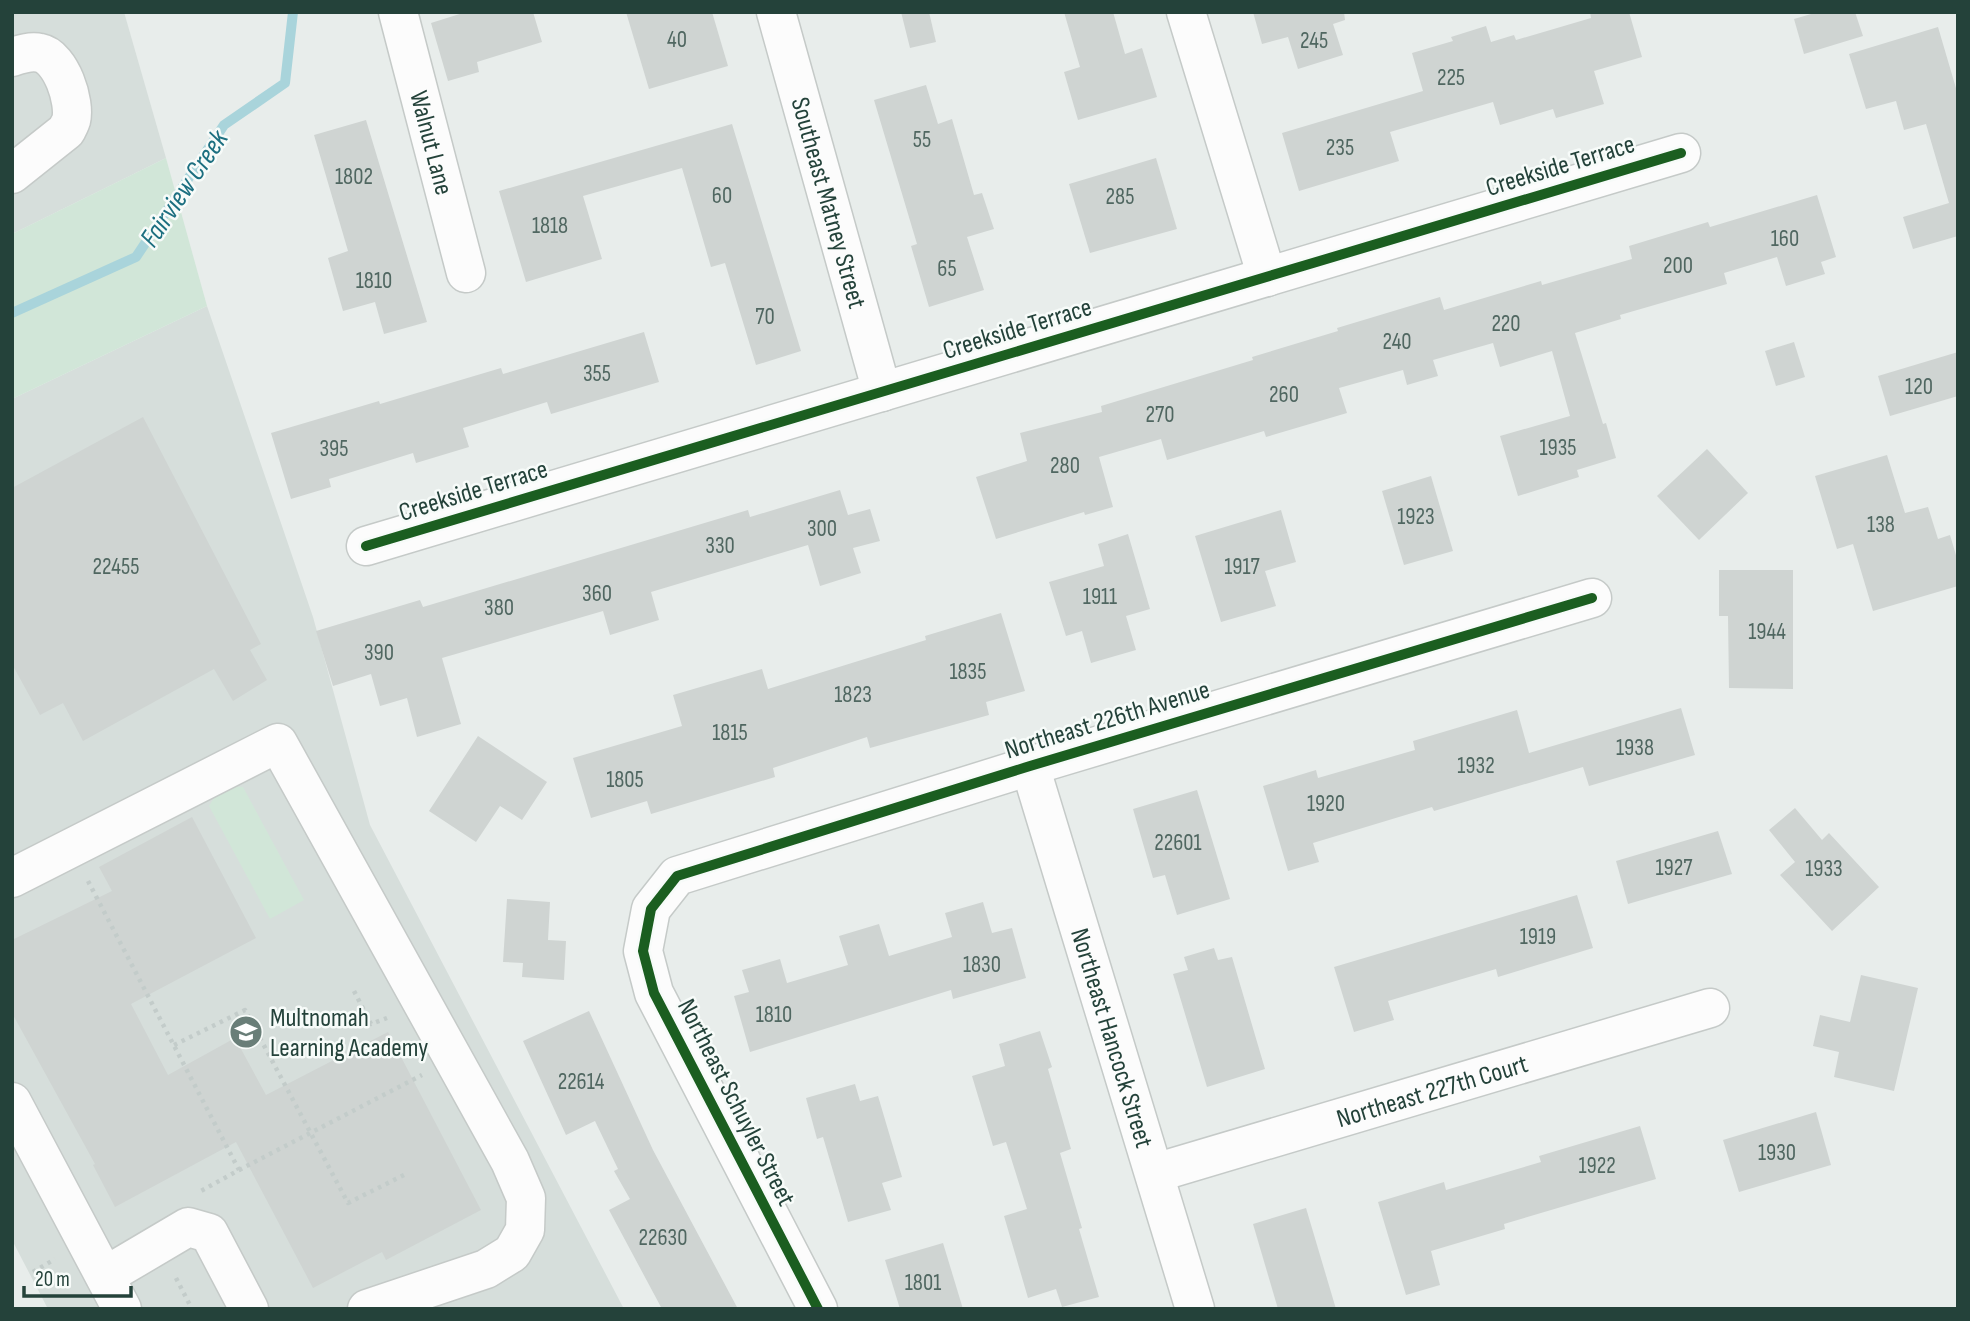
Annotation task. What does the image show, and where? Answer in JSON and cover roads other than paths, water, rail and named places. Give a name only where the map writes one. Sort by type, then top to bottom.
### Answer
[{"type":"street","name":"Walnut Lane","points":[[398,12],[466,274]]},
{"type":"street","name":"Southeast Matney Street","points":[[776,12],[881,392]]},
{"type":"street","points":[[1186,12],[1266,277]]},
{"type":"street","points":[[12,57],[41,53],[53,58],[61,68],[71,108],[71,121],[66,131],[12,173]]},
{"type":"street","name":"Creekside Terrace","points":[[366,546],[1681,153]]},
{"type":"street","name":"Northeast 226th Avenue","points":[[651,909],[677,876],[1030,766],[1592,598]]},
{"type":"street","points":[[12,878],[278,743],[510,1161],[526,1198],[525,1230],[512,1253],[486,1269],[414,1301],[367,1309]]},
{"type":"street","name":"Northeast Hancock Street","points":[[1030,766],[1195,1309]]},
{"type":"street","name":"Northeast Schuyler Street","points":[[651,909],[643,951],[654,993],[818,1309]]},
{"type":"street","name":"Northeast 227th Court","points":[[1155,1174],[1710,1007]]},
{"type":"street","points":[[12,1102],[122,1309]]},
{"type":"street","points":[[105,1276],[188,1227],[209,1233],[249,1309]]},
{"type":"waterway","name":"Fairview Creek","points":[[12,313],[136,257],[224,125],[285,83],[293,12]]},
{"type":"place","name":"Multnomah Learning Academy","points":[[246,1032]]}]
